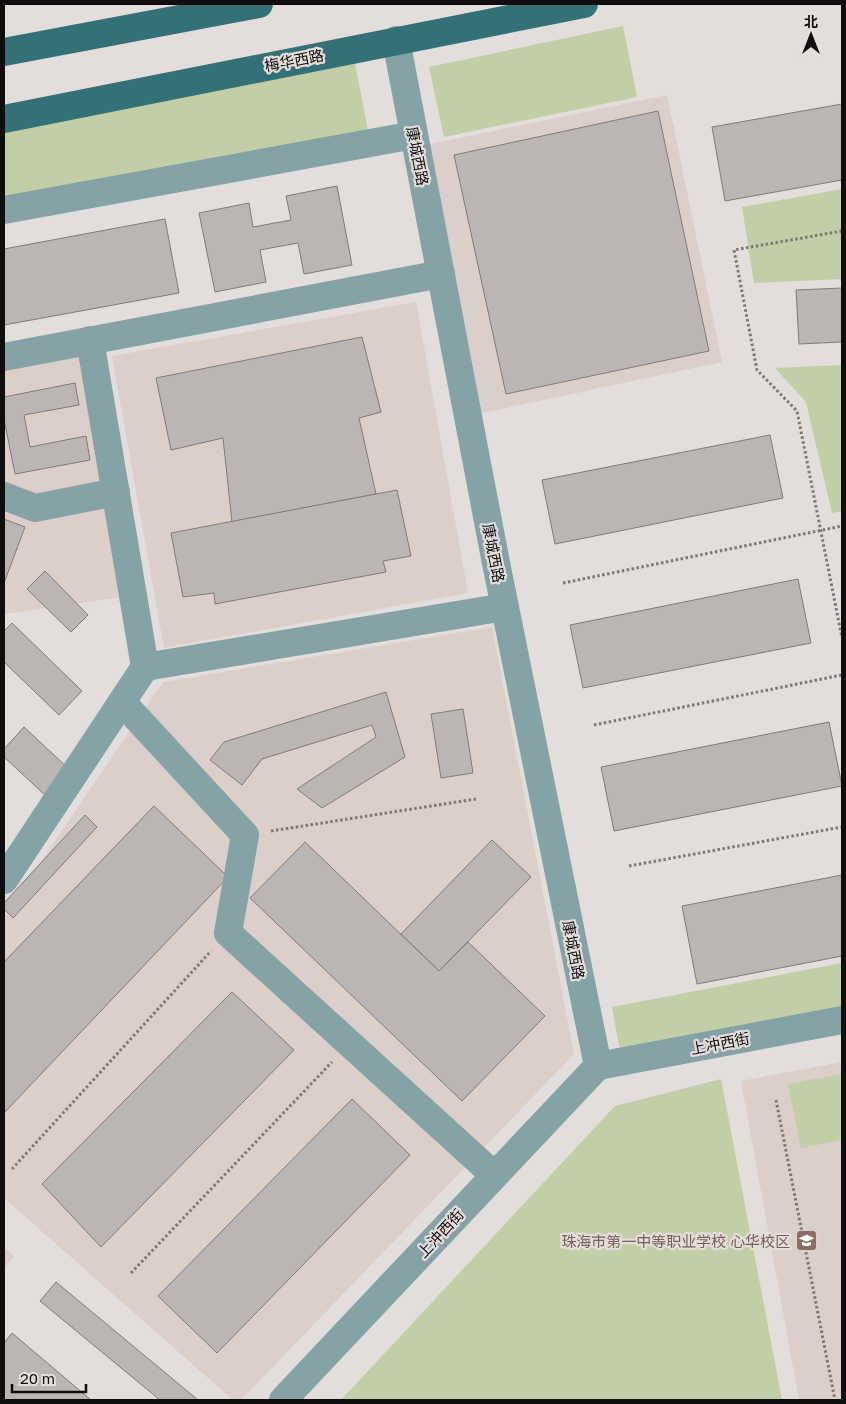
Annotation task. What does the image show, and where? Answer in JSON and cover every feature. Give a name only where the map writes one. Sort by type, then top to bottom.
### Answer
[{"type":"main road","points":[[4,52],[259,4]]},
{"type":"main road","name":"梅华西路","points":[[4,119],[584,4]]},
{"type":"street","name":"康城西路","points":[[396,40],[505,607],[598,1066]]},
{"type":"street","points":[[4,210],[414,134]]},
{"type":"street","points":[[4,357],[441,274]]},
{"type":"street","points":[[4,880],[146,667],[90,340]]},
{"type":"street","points":[[4,496],[35,508],[116,492]]},
{"type":"street","points":[[146,667],[505,607]]},
{"type":"street","points":[[122,702],[245,835],[228,932],[494,1175]]},
{"type":"street","name":"上冲西街","points":[[598,1066],[842,1020]]},
{"type":"street","name":"上沖西街","points":[[283,1400],[598,1066]]},
{"type":"path","points":[[842,231],[734,250],[756,370],[797,411],[842,638]]},
{"type":"path","points":[[563,583],[821,532],[842,526]]},
{"type":"path","points":[[594,725],[842,676]]},
{"type":"path","points":[[245,835],[476,799]]},
{"type":"path","points":[[629,866],[842,828]]},
{"type":"path","points":[[12,1169],[228,932]]},
{"type":"path","points":[[131,1274],[349,1043]]},
{"type":"path","points":[[776,1100],[835,1400]]},
{"type":"shaded area","points":[[667,95],[722,362],[478,414],[426,145]]},
{"type":"shaded area","points":[[416,302],[468,593],[164,648],[112,356]]},
{"type":"shaded area","points":[[84,353],[122,597],[4,614],[4,368]]},
{"type":"shaded area","points":[[492,627],[574,1054],[241,1400],[233,1400],[4,1198],[4,916],[163,682]]},
{"type":"shaded area","name":"珠海市第一中等职业学校 心华校区","points":[[842,1062],[842,1400],[799,1400],[741,1081]]},
{"type":"shaded area","points":[[4,1247],[14,1256],[4,1268]]},
{"type":"green space","points":[[623,26],[637,97],[444,137],[429,67]]},
{"type":"green space","points":[[355,63],[368,131],[4,199],[4,128]]},
{"type":"green space","points":[[842,189],[842,279],[754,283],[742,207]]},
{"type":"green space","points":[[842,365],[842,511],[832,513],[806,402],[775,368]]},
{"type":"green space","points":[[842,963],[842,1009],[620,1051],[612,1007]]},
{"type":"green space","points":[[842,1074],[842,1140],[801,1148],[788,1084]]},
{"type":"green space","points":[[721,1079],[782,1400],[341,1400],[615,1106]]},
{"type":"building","points":[[842,104],[842,180],[725,201],[712,127]]},
{"type":"building","points":[[658,111],[709,351],[506,394],[454,155]]},
{"type":"building","points":[[337,186],[352,265],[304,274],[298,243],[260,250],[266,282],[215,292],[199,213],[249,203],[253,227],[291,220],[286,196]]},
{"type":"building","points":[[165,219],[179,293],[4,325],[4,249]]},
{"type":"building","points":[[842,288],[842,342],[799,344],[796,290]]},
{"type":"building","points":[[362,337],[381,412],[359,418],[376,494],[232,522],[223,438],[171,450],[156,378]]},
{"type":"building","points":[[75,383],[79,405],[24,415],[30,447],[86,436],[90,460],[15,474],[4,419],[4,397]]},
{"type":"building","points":[[770,435],[783,498],[555,544],[542,480]]},
{"type":"building","points":[[397,490],[411,556],[383,561],[386,572],[215,604],[214,593],[183,597],[171,533]]},
{"type":"building","points":[[4,519],[25,527],[4,583]]},
{"type":"building","points":[[45,571],[88,615],[71,632],[27,589]]},
{"type":"building","points":[[798,579],[811,643],[583,688],[570,625]]},
{"type":"building","points":[[12,623],[82,691],[59,715],[4,662],[4,631]]},
{"type":"building","points":[[386,692],[405,757],[322,808],[297,789],[376,737],[372,725],[262,759],[242,785],[210,760],[224,742]]},
{"type":"building","points":[[463,709],[473,773],[441,778],[431,714]]},
{"type":"building","points":[[829,722],[842,786],[614,831],[601,767]]},
{"type":"building","points":[[24,727],[70,770],[46,796],[4,757],[4,749]]},
{"type":"building","points":[[154,806],[228,877],[4,1113],[4,962]]},
{"type":"building","points":[[85,815],[97,827],[13,918],[4,909],[4,903]]},
{"type":"building","points":[[492,840],[531,877],[439,971],[401,934]]},
{"type":"building","points":[[305,842],[439,971],[468,942],[545,1016],[462,1101],[250,898]]},
{"type":"building","points":[[842,875],[842,956],[697,984],[682,906]]},
{"type":"building","points":[[232,992],[294,1050],[101,1247],[42,1184]]},
{"type":"building","points":[[352,1099],[410,1155],[217,1353],[158,1296]]},
{"type":"building","points":[[56,1282],[198,1400],[160,1400],[40,1301]]},
{"type":"building","points":[[12,1333],[91,1400],[4,1400],[4,1343]]},
{"type":"place","name":"珠海市第一中等职业学校 心华校区","points":[[806,1241]]}]
